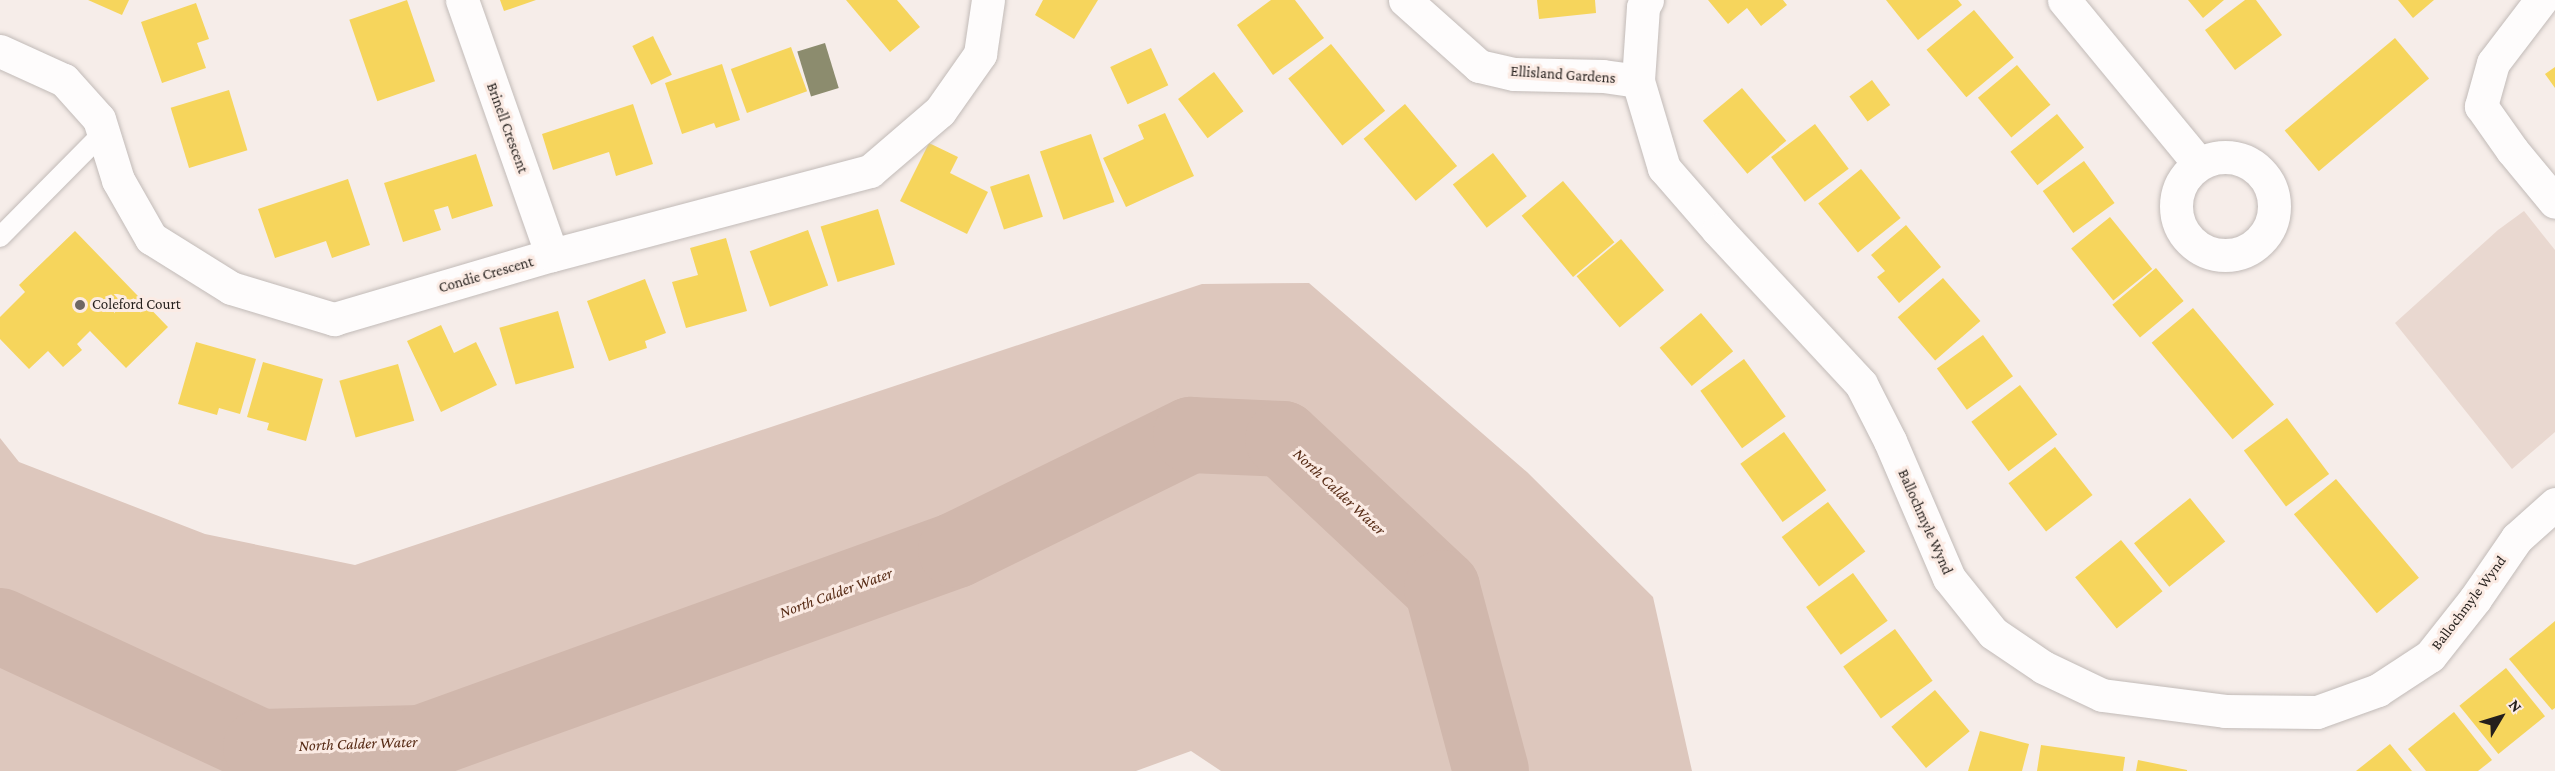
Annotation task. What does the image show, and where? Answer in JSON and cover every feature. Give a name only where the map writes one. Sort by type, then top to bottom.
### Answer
[{"type":"street","name":"Brinell Crescent","points":[[462,0],[552,255]]},
{"type":"street","name":"Condie Crescent","points":[[0,51],[64,80],[99,119],[118,180],[151,238],[231,288],[334,319],[552,255],[870,171],[940,111],[980,54],[988,0]]},
{"type":"street","name":"Ballochmyle Wynd","points":[[1647,0],[1643,8],[1638,81],[1664,168],[1718,230],[1861,384],[1890,441],[1949,578],[1994,633],[2043,667],[2102,695],[2225,711],[2317,712],[2378,690],[2430,656],[2475,599],[2517,538],[2555,504]]},
{"type":"street","points":[[2064,0],[2199,164]]},
{"type":"street","points":[[2541,0],[2493,63],[2481,106],[2512,150],[2555,202]]},
{"type":"street","name":"Ellisland Gardens","points":[[1420,5],[1479,66],[1514,74],[1602,76],[1638,81]]},
{"type":"lane","points":[[0,237],[104,134]]},
{"type":"shaded area","points":[[2524,211],[2555,250],[2555,432],[2512,469],[2395,323],[2498,230]]},
{"type":"shaded area","points":[[1309,283],[1527,472],[1653,597],[1692,771],[1221,771],[1191,751],[1136,771],[0,771],[0,438],[19,462],[205,534],[355,565],[1202,284]]},
{"type":"building: Homes","points":[[88,0],[129,0],[122,15]]},
{"type":"building: Homes","points":[[407,0],[435,81],[377,101],[349,20]]},
{"type":"building: Homes","points":[[500,0],[536,0],[504,11]]},
{"type":"building: Homes","points":[[846,0],[897,0],[920,27],[890,52]]},
{"type":"building: Homes","points":[[1043,0],[1098,0],[1074,39],[1035,15]]},
{"type":"building: Homes","points":[[1271,0],[1295,0],[1324,38],[1273,75],[1237,25]]},
{"type":"building: Homes","points":[[1537,0],[1595,0],[1596,13],[1539,19]]},
{"type":"building: Homes","points":[[1708,0],[1783,0],[1787,5],[1761,26],[1747,8],[1728,24]]},
{"type":"building: Homes","points":[[1886,0],[1958,0],[1962,5],[1918,40]]},
{"type":"building: Homes","points":[[2188,0],[2224,0],[2203,18]]},
{"type":"building: Homes","points":[[2245,0],[2256,0],[2282,35],[2235,70],[2205,30]]},
{"type":"building: Homes","points":[[2398,0],[2434,0],[2413,18]]},
{"type":"building: Homes","points":[[196,3],[209,39],[197,43],[206,68],[162,83],[141,22]]},
{"type":"building: Homes","points":[[1974,10],[2014,57],[1966,97],[1927,50]]},
{"type":"building: Homes","points":[[653,36],[672,75],[651,85],[632,46]]},
{"type":"building: Homes","points":[[2395,38],[2429,79],[2319,171],[2285,131]]},
{"type":"building: Homes","points":[[1331,44],[1385,111],[1342,145],[1288,79]]},
{"type":"building: Homes","points":[[791,47],[807,91],[747,113],[731,69]]},
{"type":"building: Homes","points":[[1151,48],[1168,85],[1128,104],[1110,67]]},
{"type":"building: Homes","points":[[722,64],[740,120],[716,128],[714,123],[682,134],[665,83]]},
{"type":"building: Homes","points":[[2017,65],[2050,105],[2011,138],[1978,98]]},
{"type":"building: Homes","points":[[2555,67],[2555,88],[2545,74]]},
{"type":"building: Homes","points":[[1214,72],[1243,111],[1208,138],[1178,99]]},
{"type":"building: Homes","points":[[1872,80],[1890,105],[1868,122],[1849,96]]},
{"type":"building: Homes","points":[[1742,88],[1786,141],[1747,174],[1703,121]]},
{"type":"building: Homes","points":[[229,90],[247,150],[189,168],[171,108]]},
{"type":"building: Homes","points":[[633,104],[653,164],[616,176],[609,152],[553,170],[542,134]]},
{"type":"building: Homes","points":[[1405,104],[1457,166],[1416,201],[1364,139]]},
{"type":"building: Homes","points":[[1165,113],[1194,176],[1126,207],[1103,158],[1144,139],[1138,125]]},
{"type":"building: Homes","points":[[2057,114],[2084,147],[2037,185],[2010,152]]},
{"type":"building: Homes","points":[[1815,124],[1849,169],[1805,202],[1771,157]]},
{"type":"building: Homes","points":[[1091,134],[1114,202],[1063,220],[1040,152]]},
{"type":"building: Homes","points":[[929,143],[958,157],[950,173],[988,192],[967,234],[900,201]]},
{"type":"building: Homes","points":[[1493,153],[1527,196],[1487,228],[1453,184]]},
{"type":"building: Homes","points":[[476,154],[493,206],[452,219],[448,206],[434,210],[441,230],[403,242],[384,183]]},
{"type":"building: Homes","points":[[2084,161],[2115,203],[2073,233],[2043,191]]},
{"type":"building: Homes","points":[[1861,169],[1901,218],[1858,253],[1818,204]]},
{"type":"building: Homes","points":[[1029,174],[1043,217],[1004,229],[990,187]]},
{"type":"building: Homes","points":[[348,179],[370,245],[332,258],[326,241],[275,258],[258,209]]},
{"type":"building: Homes","points":[[1563,181],[1614,242],[1573,277],[1522,216]]},
{"type":"building: Homes","points":[[878,209],[895,264],[838,282],[821,227]]},
{"type":"building: Homes","points":[[2110,217],[2152,269],[2113,301],[2071,248]]},
{"type":"building: Homes","points":[[1906,225],[1941,267],[1899,303],[1877,277],[1885,271],[1871,255]]},
{"type":"building: Homes","points":[[808,230],[828,285],[770,307],[750,251]]},
{"type":"building: Homes","name":"Coleford Court","points":[[75,231],[168,327],[126,368],[90,331],[77,344],[82,350],[63,367],[48,351],[29,369],[0,339],[0,317],[25,292],[19,285]]},
{"type":"building: Homes","points":[[726,238],[747,311],[686,328],[672,282],[698,275],[690,248]]},
{"type":"building: Homes","points":[[1621,239],[1664,290],[1620,328],[1577,276]]},
{"type":"building: Homes","points":[[2156,268],[2184,301],[2140,338],[2112,305]]},
{"type":"building: Homes","points":[[1943,278],[1980,321],[1935,360],[1898,317]]},
{"type":"building: Homes","points":[[645,279],[666,333],[645,341],[647,348],[609,361],[587,301]]},
{"type":"building: Homes","points":[[2193,308],[2274,405],[2233,439],[2152,343]]},
{"type":"building: Homes","points":[[558,311],[574,368],[516,385],[499,328]]},
{"type":"building: Homes","points":[[1701,313],[1733,351],[1692,386],[1660,348]]},
{"type":"building: Homes","points":[[441,325],[454,353],[476,342],[497,385],[441,412],[407,341]]},
{"type":"building: Homes","points":[[1983,335],[2013,376],[1967,410],[1937,369]]},
{"type":"building: Homes","points":[[196,342],[256,359],[240,414],[219,408],[217,415],[178,404]]},
{"type":"building: Homes","points":[[1744,359],[1786,416],[1742,448],[1700,391]]},
{"type":"building: Homes","points":[[263,362],[323,379],[306,441],[267,430],[269,423],[247,417]]},
{"type":"building: Homes","points":[[398,364],[414,421],[356,438],[339,381]]},
{"type":"building: Homes","points":[[2020,385],[2057,435],[2009,471],[1971,422]]},
{"type":"building: Homes","points":[[2287,418],[2329,474],[2286,506],[2244,450]]},
{"type":"building: Homes","points":[[1784,432],[1826,490],[1783,522],[1740,464]]},
{"type":"building: Homes","points":[[2055,447],[2093,495],[2046,531],[2009,483]]},
{"type":"building: Homes","points":[[2336,479],[2419,578],[2377,613],[2294,514]]},
{"type":"building: Homes","points":[[2190,498],[2225,542],[2169,587],[2134,543]]},
{"type":"building: Homes","points":[[1828,502],[1865,552],[1819,586],[1782,537]]},
{"type":"building: Homes","points":[[2121,540],[2163,591],[2117,628],[2075,577]]},
{"type":"building: Homes","points":[[1853,573],[1888,621],[1841,655],[1806,607]]},
{"type":"building: Homes","points":[[2555,621],[2555,708],[2552,710],[2509,659]]},
{"type":"building: Homes","points":[[1895,629],[1933,681],[1881,718],[1843,667]]},
{"type":"building: Homes","points":[[2506,668],[2545,716],[2498,754],[2459,706]]},
{"type":"building: Homes","points":[[1935,690],[1970,731],[1926,768],[1891,727]]},
{"type":"building: Homes","points":[[2454,712],[2492,760],[2478,771],[2426,771],[2408,749]]},
{"type":"building: Homes","points":[[1980,731],[2029,744],[2022,771],[1968,771]]},
{"type":"building: Homes","points":[[2390,744],[2412,771],[2356,771]]},
{"type":"building: Homes","points":[[2041,745],[2125,757],[2123,771],[2037,771]]},
{"type":"building: Homes","points":[[2138,760],[2187,770],[2187,771],[2136,771]]},
{"type":"building: Industry","points":[[825,43],[839,88],[811,96],[797,51]]},
{"type":"waterway","name":"North Calder Water","points":[[0,626],[261,747],[421,743],[956,550],[1191,435],[1283,439],[1442,588],[1491,771]]},
{"type":"place","name":"Coleford Court","points":[[80,305]]}]
